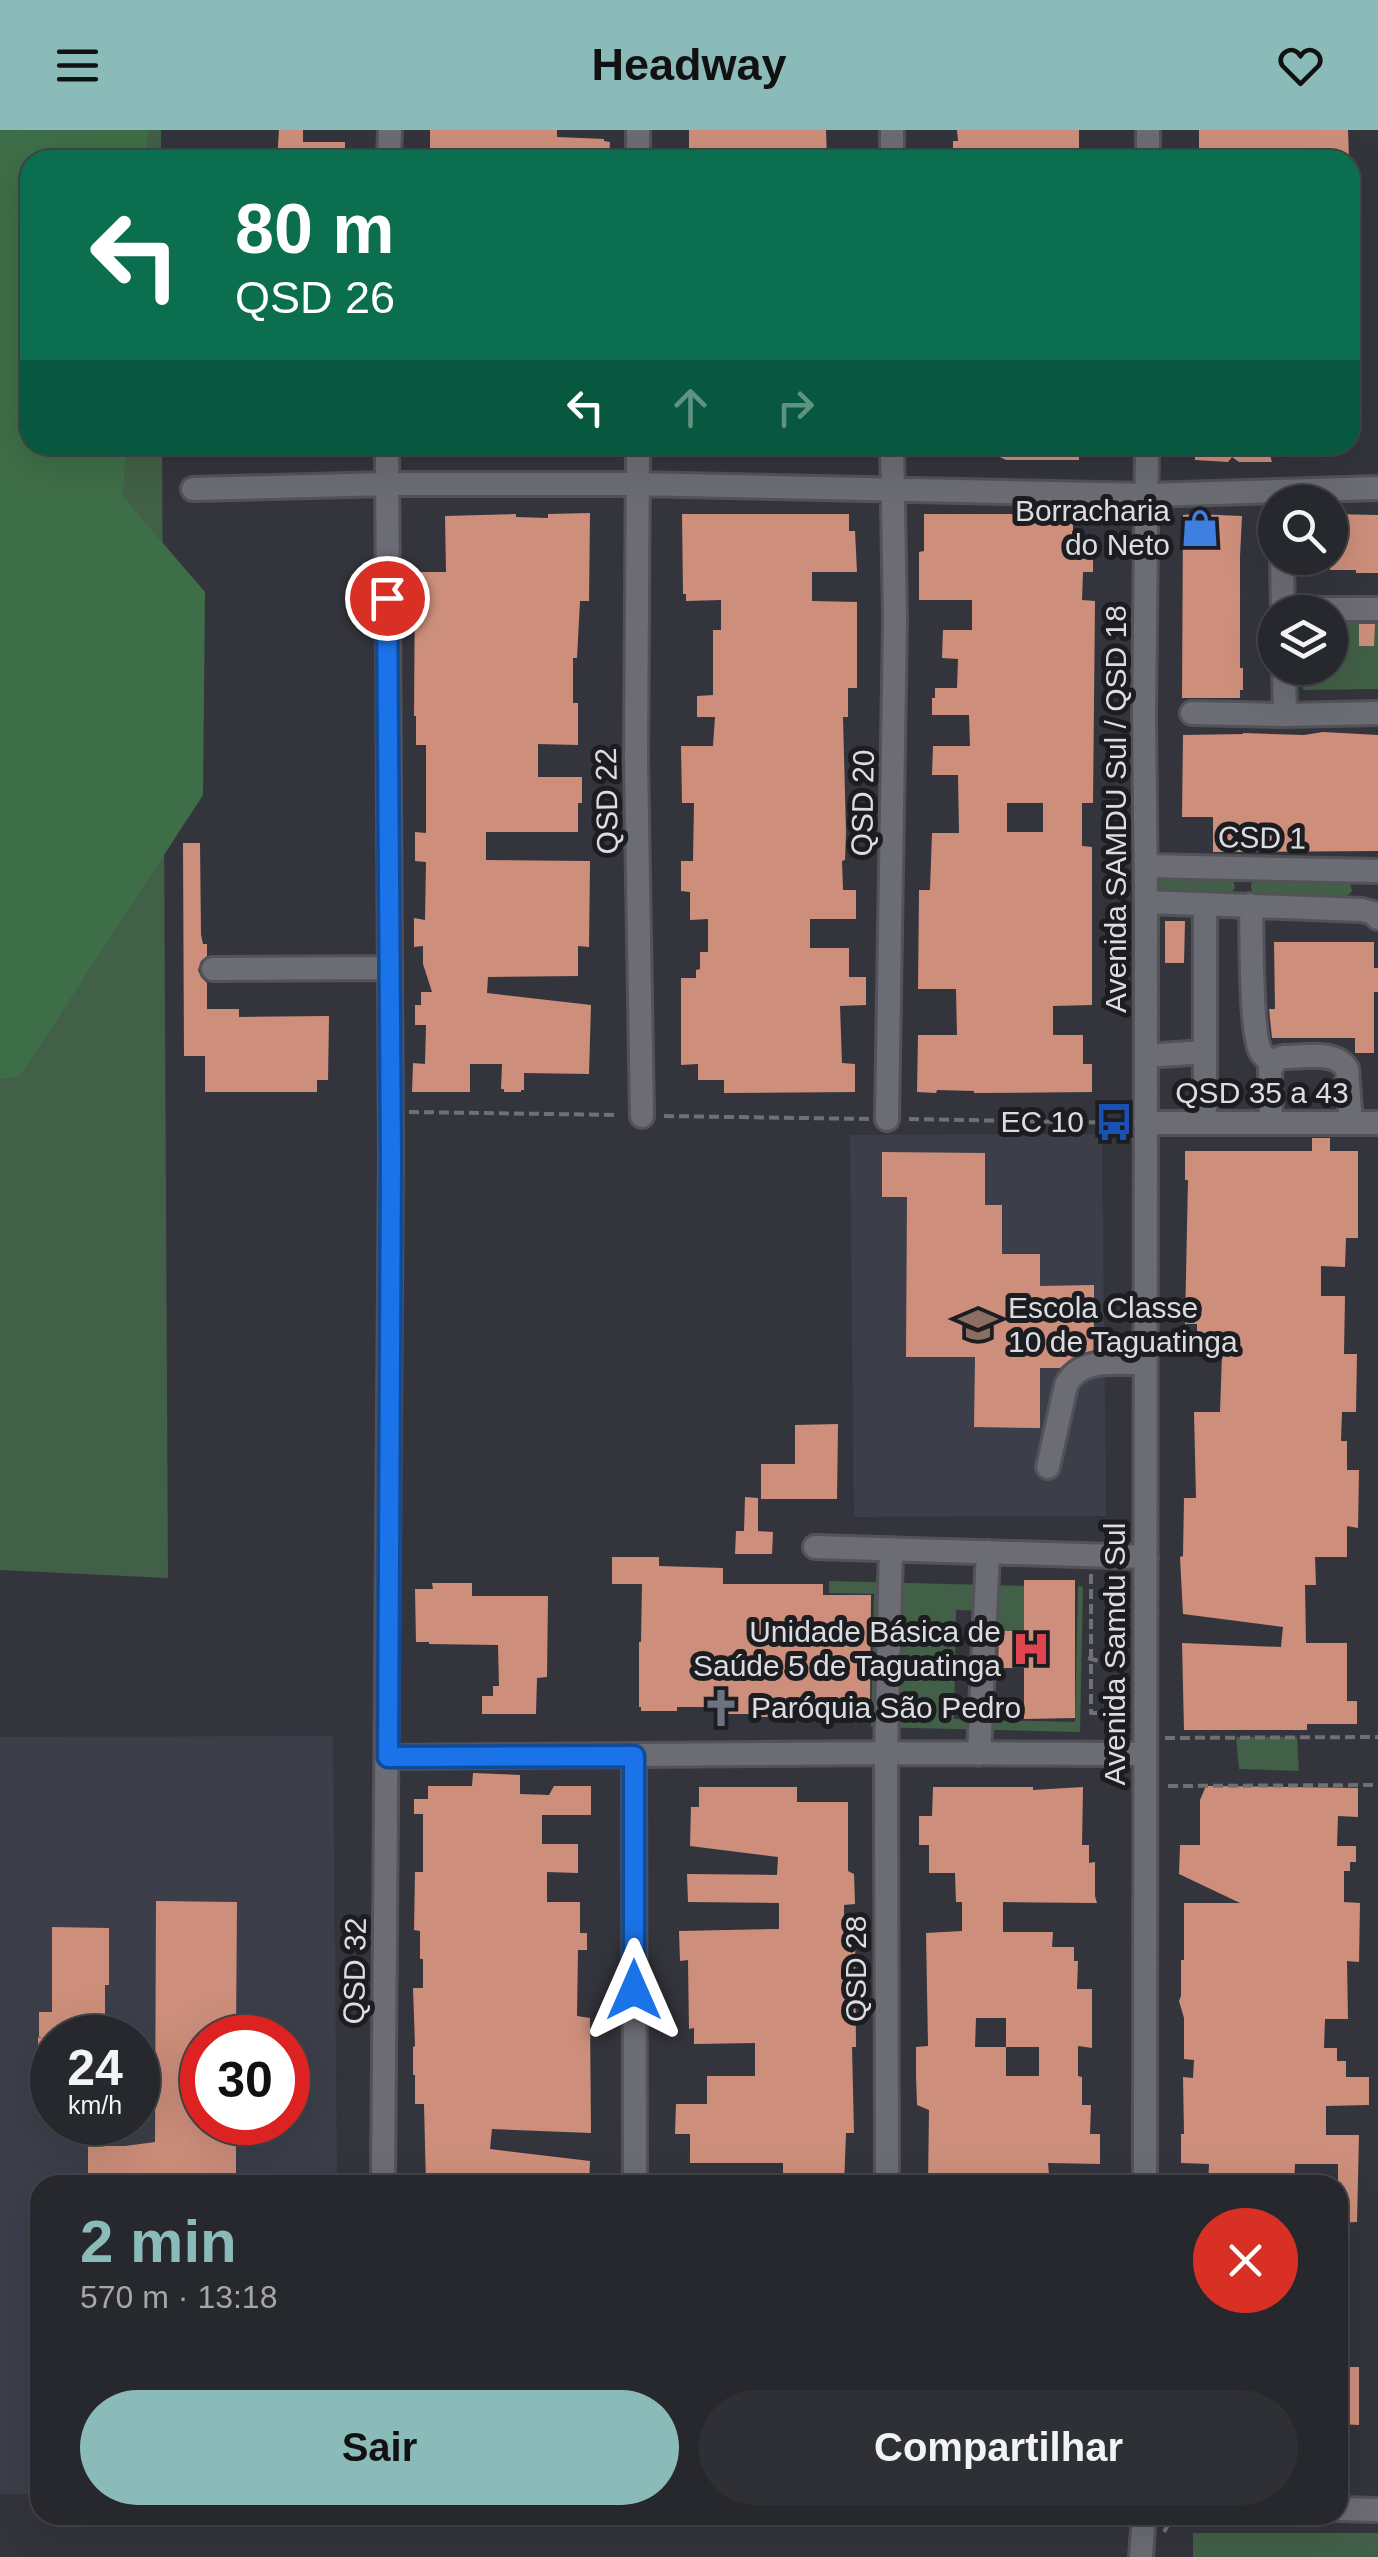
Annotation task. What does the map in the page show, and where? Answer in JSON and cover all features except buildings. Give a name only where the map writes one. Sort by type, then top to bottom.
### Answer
[{"type":"street","name":"QSD 32","points":[[383,2175],[391,1159],[387,455]]},
{"type":"street","name":"QSD 22","points":[[638,455],[636,760],[642,1116]]},
{"type":"street","name":"QSD 20","points":[[887,1119],[895,660],[892,455]]},
{"type":"street","name":"Avenida SAMDU Sul / QSD 18","points":[[1146,1123],[1144,716],[1148,455]]},
{"type":"street","points":[[193,489],[638,484],[1258,496]]},
{"type":"street","points":[[1348,490],[1378,488]]},
{"type":"street","points":[[1348,609],[1378,608]]},
{"type":"street","points":[[1284,685],[1285,715]]},
{"type":"street","points":[[1192,713],[1378,714]]},
{"type":"street","name":"CSD 1","points":[[1146,866],[1370,871]]},
{"type":"street","points":[[1242,868],[1258,1044],[1273,1064]]},
{"type":"street","points":[[1146,902],[1370,914],[1370,871]]},
{"type":"street","points":[[1205,904],[1205,1109]]},
{"type":"street","points":[[213,969],[389,968]]},
{"type":"street","points":[[1146,1056],[1204,1052]]},
{"type":"street","points":[[1271,1123],[1270,1069],[1284,1057],[1340,1059],[1347,1069],[1350,1123]]},
{"type":"street","name":"QSD 35 a 43","points":[[1146,1123],[1378,1123]]},
{"type":"street","name":"Avenida Samdu Sul","points":[[1144,2175],[1146,1123]]},
{"type":"street","points":[[1048,1467],[1072,1373],[1087,1364],[1145,1363]]},
{"type":"street","points":[[815,1547],[1146,1557]]},
{"type":"street","name":"QSD 28","points":[[887,2175],[886,1753],[891,1549]]},
{"type":"street","points":[[979,1754],[988,1552]]},
{"type":"street","points":[[388,1757],[979,1754],[1145,1746]]},
{"type":"street","points":[[634,1756],[635,2175]]},
{"type":"street","points":[[1348,2510],[1378,2510]]},
{"type":"path","points":[[389,1112],[1146,1123]]},
{"type":"path","points":[[1091,1574],[1091,1713],[1116,1713],[1116,1743]]},
{"type":"path","points":[[1090,1658],[1128,1670]]},
{"type":"path","points":[[1145,1746],[1378,1737]]},
{"type":"path","points":[[1146,1786],[1378,1785]]},
{"type":"shaded area","name":"Escola Classe 10 de Taguatinga","points":[[1102,1134],[1106,1516],[854,1517],[850,1135]]},
{"type":"shaded area","points":[[333,1736],[337,2175],[30,2175],[30,2494],[0,2494],[0,1737]]},
{"type":"green space","points":[[0,130],[161,130],[161,150],[20,150],[20,455],[162,455],[168,1578],[0,1570]]},
{"type":"green space","points":[[0,130],[148,130],[147,150],[20,150],[20,455],[125,455],[123,497],[205,592],[203,795],[20,1076],[0,1079]]},
{"type":"green space","points":[[1378,611],[1378,689],[1303,690],[1303,685],[1348,685],[1348,612]]},
{"type":"green space","points":[[1158,877],[1233,879],[1235,888],[1229,895],[1163,893],[1156,887]]},
{"type":"green space","points":[[1258,877],[1350,882],[1352,891],[1345,898],[1257,896],[1251,884]]},
{"type":"green space","points":[[829,1581],[1029,1586],[1028,1638],[994,1637],[994,1611],[956,1610],[954,1719],[1075,1722],[1078,1586],[1083,1587],[1080,1732],[871,1727],[874,1594],[829,1593]]},
{"type":"green space","points":[[1236,1737],[1297,1737],[1299,1771],[1239,1769]]},
{"type":"green space","points":[[1193,2533],[1378,2533],[1378,2557],[1193,2557]]},
{"type":"place","name":"Borracharia do Neto","points":[[1200,528]]},
{"type":"place","name":"EC 10","points":[[1114,1122]]},
{"type":"place","name":"Escola Classe 10 de Taguatinga","points":[[978,1325]]},
{"type":"place","name":"Unidade Básica de Saúde 5 de Taguatinga","points":[[1031,1649]]},
{"type":"place","name":"Paróquia São Pedro","points":[[721,1708]]},
{"type":"route","points":[[387,598],[391,1159],[388,1757],[634,1756],[634,1990]]}]
